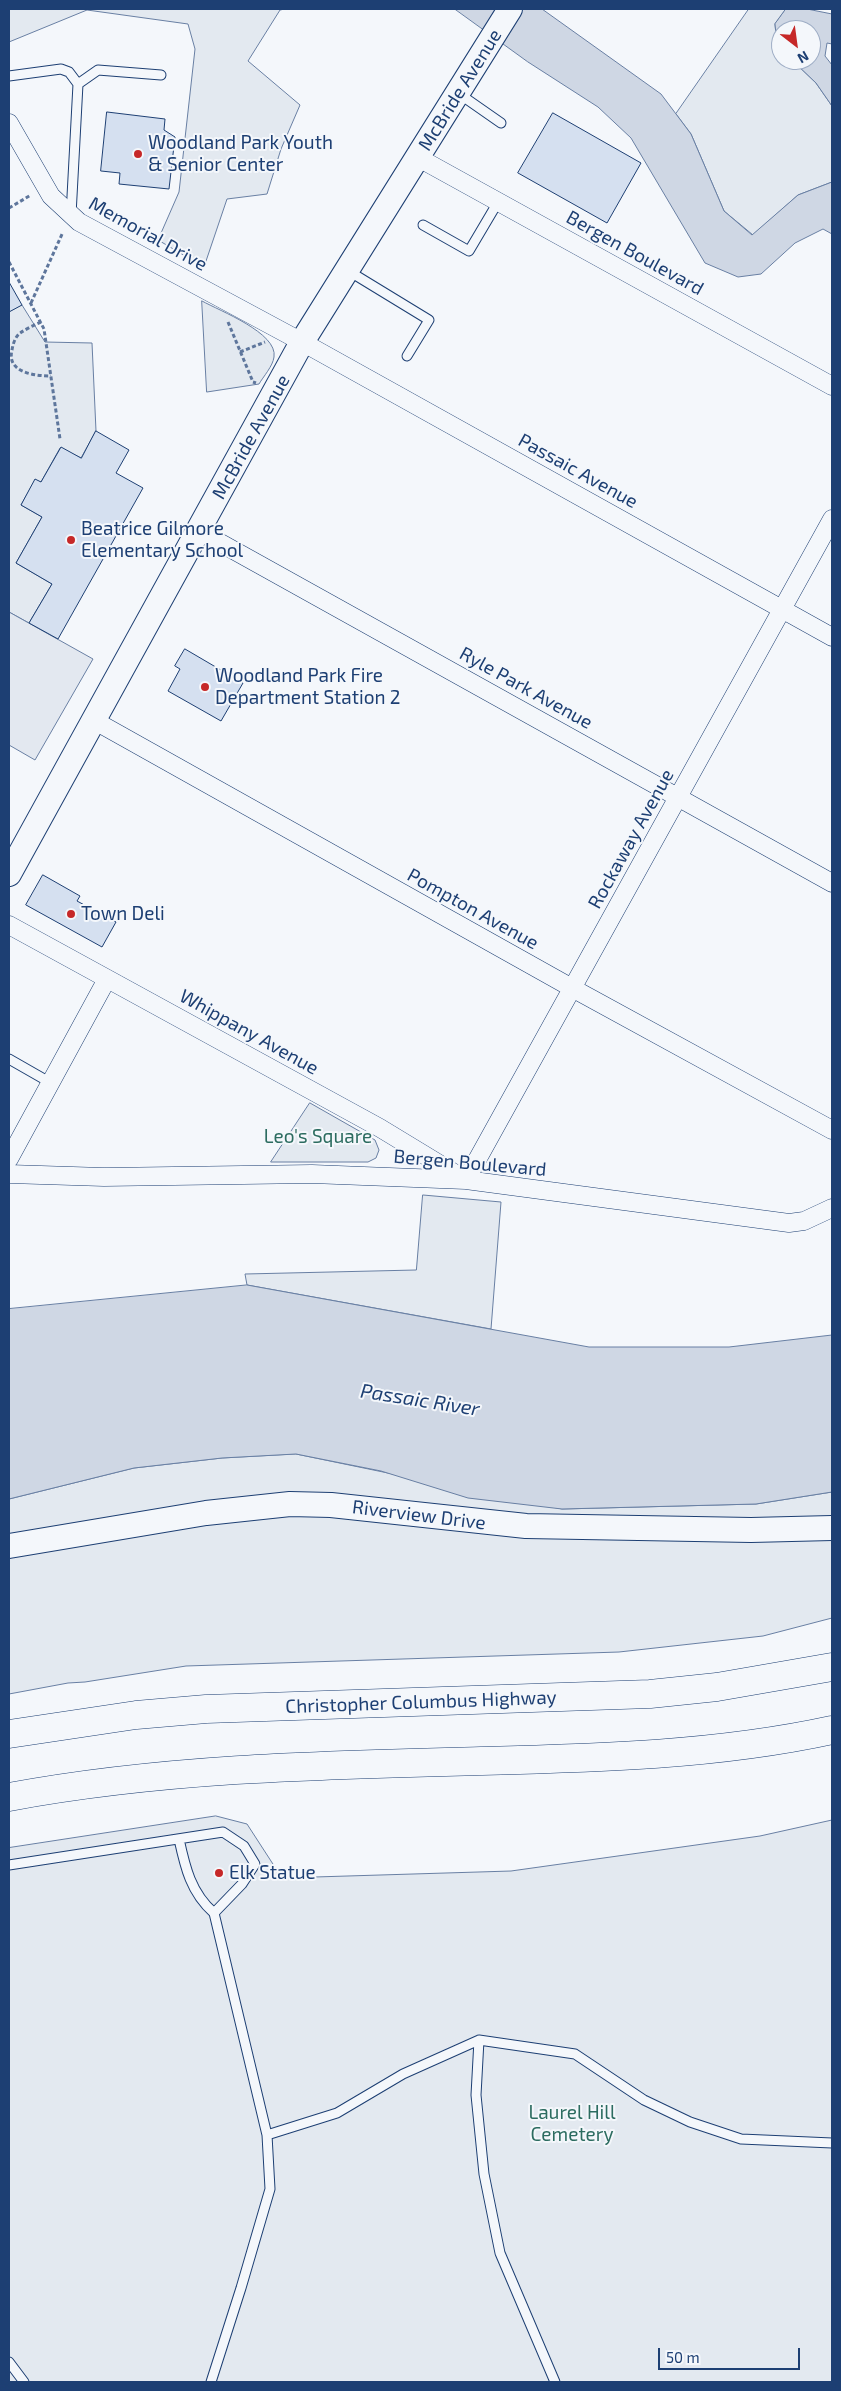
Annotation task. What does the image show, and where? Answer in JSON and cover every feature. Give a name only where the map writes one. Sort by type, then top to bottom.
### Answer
[{"type":"highway","name":"Christopher Columbus Highway","points":[[9,1734],[136,1715],[206,1709],[650,1694],[717,1687],[832,1667]]},
{"type":"highway","points":[[9,1796],[71,1785],[209,1770],[619,1757],[689,1752],[758,1743],[832,1730]]},
{"type":"main road","name":"McBride Avenue","points":[[9,874],[95,721],[302,342],[510,9]]},
{"type":"main road","name":"Riverview Drive","points":[[9,1546],[206,1513],[290,1504],[340,1506],[526,1526],[751,1530],[832,1528]]},
{"type":"street","name":"Memorial Drive","points":[[9,123],[14,142],[44,187],[79,222],[302,342]]},
{"type":"street","name":"Bergen Boulevard","points":[[417,157],[832,386]]},
{"type":"street","name":"Passaic Avenue","points":[[302,342],[832,637]]},
{"type":"street","name":"Rockaway Avenue","points":[[466,1180],[832,518]]},
{"type":"street","name":"Ryle Park Avenue","points":[[199,531],[832,883]]},
{"type":"street","name":"Pompton Avenue","points":[[95,721],[572,988],[832,1130]]},
{"type":"street","name":"Whippany Avenue","points":[[9,925],[380,1128],[466,1180]]},
{"type":"street","points":[[9,1159],[107,979]]},
{"type":"street","name":"Bergen Boulevard","points":[[9,1174],[104,1176],[312,1174],[466,1180],[790,1223],[804,1221],[832,1208]]},
{"type":"lane","points":[[9,76],[61,69],[69,72],[78,84],[71,216]]},
{"type":"lane","points":[[78,84],[98,70],[161,75]]},
{"type":"lane","points":[[458,93],[501,123]]},
{"type":"lane","points":[[423,225],[469,251],[498,202]]},
{"type":"lane","points":[[347,270],[429,320],[407,356]]},
{"type":"lane","points":[[9,1059],[51,1083]]},
{"type":"lane","points":[[9,1865],[223,1832],[244,1846],[255,1864],[242,1884],[214,1913]]},
{"type":"lane","points":[[179,1839],[186,1874],[201,1902],[214,1913],[267,2135],[270,2190],[211,2382]]},
{"type":"lane","points":[[267,2135],[338,2113],[403,2074],[479,2040],[575,2054],[644,2100],[690,2122],[741,2139],[832,2143]]},
{"type":"lane","points":[[479,2040],[476,2095],[484,2174],[500,2253],[556,2382]]},
{"type":"lane","points":[[9,2362],[24,2382]]},
{"type":"path","points":[[9,208],[44,187]]},
{"type":"path","points":[[31,303],[71,216]]},
{"type":"path","points":[[9,262],[44,329],[60,439]]},
{"type":"path","points":[[233,305],[226,319],[253,382],[275,393]]},
{"type":"path","points":[[41,322],[20,334],[14,342],[11,354],[14,365],[24,372],[36,376],[51,376]]},
{"type":"green space","points":[[9,9],[285,9],[280,10],[248,61],[300,105],[281,149],[267,194],[227,199],[204,267],[158,240],[179,192],[195,49],[188,24],[87,10],[9,42]]},
{"type":"green space","points":[[749,9],[786,9],[778,20],[771,20],[771,70],[802,70],[816,83],[832,106],[832,182],[798,195],[753,235],[724,211],[691,134],[676,114]]},
{"type":"green space","points":[[202,301],[258,331],[273,348],[274,357],[270,368],[259,384],[207,392]]},
{"type":"green space","points":[[22,305],[45,342],[92,343],[96,431],[81,458],[60,448],[41,482],[35,480],[21,505],[42,517],[16,563],[52,584],[29,623],[9,612],[9,312]]},
{"type":"green space","name":"Leo's Square","points":[[310,1103],[375,1140],[379,1150],[376,1158],[368,1162],[271,1162]]},
{"type":"green space","points":[[423,1195],[501,1202],[491,1329],[247,1285],[245,1274],[416,1270]]},
{"type":"green space","points":[[296,1454],[562,1509],[756,1504],[832,1492],[832,1618],[763,1636],[619,1652],[186,1666],[68,1683],[9,1694],[9,1499],[134,1468],[222,1458]]},
{"type":"green space","name":"Laurel Hill Cemetery","points":[[216,1816],[247,1824],[282,1878],[511,1871],[760,1836],[832,1820],[832,2382],[9,2382],[9,1848]]},
{"type":"shaded area","points":[[9,612],[93,659],[35,760],[9,745]]},
{"type":"water","points":[[455,9],[542,9],[661,94],[691,134],[724,211],[752,235],[798,195],[832,182],[832,234],[823,229],[795,243],[761,274],[738,277],[705,263],[631,138],[598,107],[528,62]]},
{"type":"water","points":[[786,9],[807,9],[832,14],[832,44],[827,43],[825,56],[832,65],[832,106],[816,83],[802,70],[821,70],[821,20],[778,20]]},
{"type":"water","name":"Passaic River","points":[[247,1285],[589,1347],[729,1347],[832,1335],[832,1492],[756,1504],[562,1509],[468,1498],[381,1471],[296,1454],[222,1458],[134,1468],[9,1499],[9,1309]]},
{"type":"building","name":"Woodland Park Youth & Senior Center","points":[[107,112],[165,119],[164,130],[175,137],[169,189],[119,184],[120,173],[101,171]]},
{"type":"building","points":[[553,113],[641,163],[607,223],[518,173]]},
{"type":"building","points":[[9,282],[22,305],[9,312]]},
{"type":"building","name":"Beatrice Gilmore Elementary School","points":[[96,431],[129,450],[116,473],[143,488],[58,639],[29,623],[52,584],[16,563],[42,517],[21,505],[35,479],[41,482],[61,447],[81,458]]},
{"type":"building","name":"Woodland Park Fire Department Station 2","points":[[185,649],[243,683],[221,721],[168,691],[180,669],[175,666]]},
{"type":"building","name":"Town Deli","points":[[43,875],[80,896],[77,901],[116,922],[102,947],[26,905]]},
{"type":"place","name":"Woodland Park Youth & Senior Center","points":[[138,154]]},
{"type":"place","name":"Beatrice Gilmore Elementary School","points":[[71,540]]},
{"type":"place","name":"Woodland Park Fire Department Station 2","points":[[205,687]]},
{"type":"place","name":"Town Deli","points":[[71,914]]},
{"type":"place","name":"Elk Statue","points":[[219,1873]]}]
